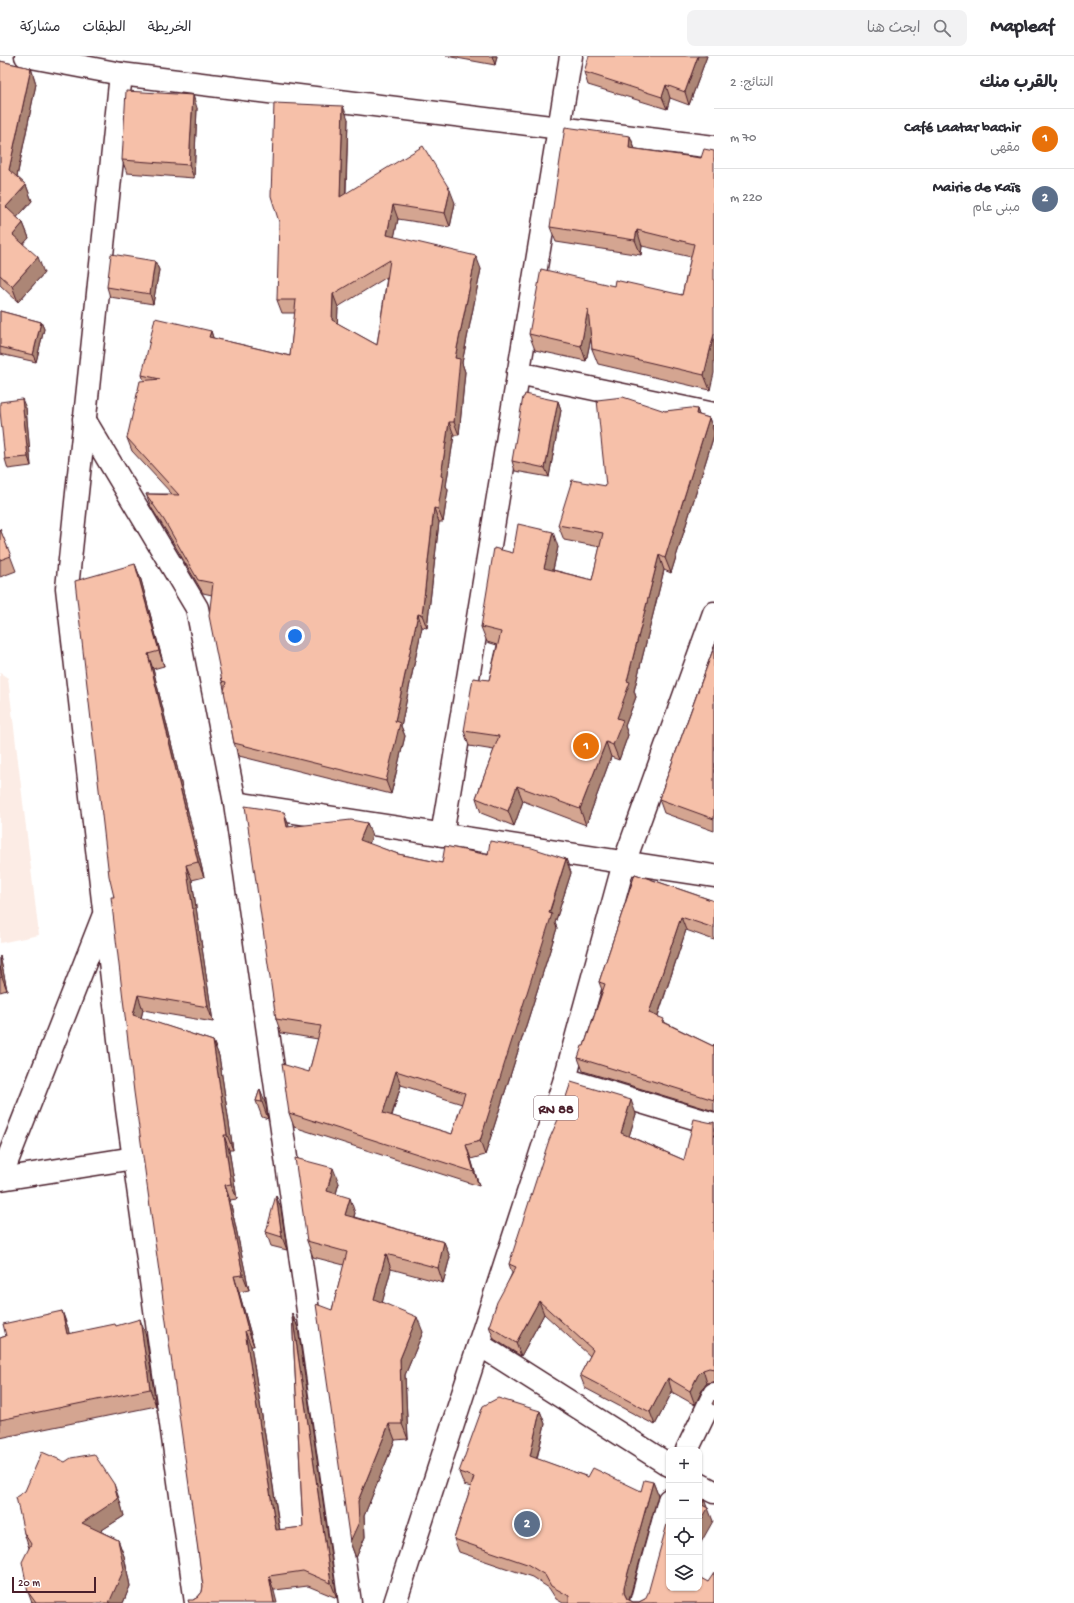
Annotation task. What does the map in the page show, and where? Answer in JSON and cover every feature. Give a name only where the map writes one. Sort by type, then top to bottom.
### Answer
[{"type":"street","points":[[26,56],[121,74],[714,147]]},
{"type":"street","points":[[442,835],[571,56]]},
{"type":"street","points":[[121,74],[67,588],[104,914],[134,1158],[196,1603]]},
{"type":"street","points":[[518,373],[714,414]]},
{"type":"street","points":[[84,419],[197,608],[235,803],[350,1603]]},
{"type":"street","name":"RN 88","points":[[395,1603],[480,1345],[565,1079],[624,863],[714,613]]},
{"type":"street","points":[[235,803],[714,876]]},
{"type":"street","points":[[1,1179],[104,914]]},
{"type":"street","points":[[565,1079],[714,1124]]},
{"type":"street","points":[[1,1179],[134,1158]]},
{"type":"street","points":[[480,1345],[666,1464]]},
{"type":"street","points":[[688,1447],[714,1394]]},
{"type":"street","points":[[702,1486],[714,1492]]},
{"type":"street","points":[[641,1603],[666,1511]]},
{"type":"shaded area","points":[[0,673],[8,678],[39,935],[0,943]]},
{"type":"building","points":[[589,56],[698,56],[685,92],[666,85],[662,97],[584,72]]},
{"type":"building","points":[[0,61],[31,68],[9,170],[26,185],[6,207],[23,223],[13,235],[38,257],[12,286],[0,275]]},
{"type":"building","points":[[126,91],[193,95],[189,165],[122,160]]},
{"type":"building","points":[[274,103],[343,106],[340,197],[423,146],[450,190],[445,213],[393,205],[387,235],[476,256],[455,358],[460,359],[454,422],[449,422],[438,509],[434,508],[422,615],[418,614],[395,721],[400,723],[386,781],[234,743],[224,691],[226,682],[222,681],[209,616],[213,583],[198,580],[164,520],[146,494],[179,495],[127,438],[140,381],[160,379],[142,375],[155,318],[211,331],[209,337],[290,356],[296,300],[277,300],[279,222],[271,196]],"holes":[[[390,260],[377,345],[332,320],[333,294]]]},
{"type":"building","points":[[565,127],[630,136],[629,148],[701,158],[704,149],[714,151],[714,334],[704,375],[592,349],[588,309],[581,346],[529,334],[541,269],[614,286],[615,280],[682,295],[694,244],[637,230],[635,240],[550,227]]},
{"type":"building","points":[[111,254],[155,261],[150,294],[107,287]]},
{"type":"building","points":[[0,311],[41,322],[33,355],[0,347]]},
{"type":"building","points":[[525,394],[558,401],[545,468],[512,461],[523,397]]},
{"type":"building","points":[[623,397],[665,411],[691,408],[697,409],[696,414],[709,418],[665,558],[659,555],[627,681],[630,682],[617,718],[623,720],[613,745],[606,742],[580,809],[517,786],[508,811],[476,798],[499,736],[464,731],[473,678],[489,680],[501,632],[481,627],[494,548],[513,553],[518,524],[553,532],[544,568],[592,580],[603,533],[558,525],[572,480],[606,486],[597,400]]},
{"type":"building","points":[[22,399],[28,457],[5,459],[0,402]]},
{"type":"building","points":[[0,529],[11,556],[0,560]]},
{"type":"building","points":[[135,564],[159,651],[148,654],[198,862],[186,865],[208,1007],[138,995],[133,1015],[213,1041],[227,1135],[224,1135],[231,1184],[225,1185],[243,1275],[234,1276],[248,1330],[245,1331],[276,1530],[303,1527],[292,1313],[331,1583],[303,1571],[269,1576],[274,1603],[189,1603],[188,1600],[193,1600],[198,1597],[202,1592],[203,1586],[134,1092],[111,897],[114,897],[109,876],[75,581]]},
{"type":"building","points":[[714,647],[714,819],[659,799]]},
{"type":"building","points":[[245,806],[284,812],[287,827],[351,820],[367,823],[360,840],[398,854],[442,863],[445,846],[488,855],[490,841],[532,848],[566,859],[549,913],[552,914],[480,1141],[466,1145],[474,1172],[289,1113],[282,1064],[309,1072],[321,1026],[276,1019]],"holes":[[[396,1071],[465,1093],[452,1134],[383,1113]]]},
{"type":"building","points":[[635,874],[714,901],[714,928],[681,917],[649,1013],[664,1019],[663,1022],[713,1046],[714,1044],[714,1100],[578,1058],[582,1046],[584,1046],[605,984],[599,982]]},
{"type":"building","points":[[0,967],[2,977],[0,978]]},
{"type":"building","points":[[571,1082],[631,1100],[621,1133],[684,1160],[694,1119],[712,1123],[714,1122],[714,1369],[709,1368],[703,1370],[698,1375],[690,1391],[668,1378],[650,1412],[580,1375],[593,1350],[539,1301],[516,1343],[489,1326],[497,1302],[516,1267],[509,1264],[549,1140],[560,1115]]},
{"type":"building","points":[[260,1089],[262,1102],[256,1101]]},
{"type":"building","points":[[295,1158],[333,1168],[327,1191],[350,1198],[345,1215],[444,1242],[438,1268],[386,1254],[374,1299],[417,1317],[400,1359],[402,1424],[389,1424],[358,1501],[359,1522],[350,1542],[316,1304],[332,1310],[347,1252],[307,1241]]},
{"type":"building","points":[[276,1195],[282,1237],[266,1232]]},
{"type":"building","points":[[62,1311],[67,1334],[115,1324],[116,1326],[140,1319],[150,1389],[0,1420],[0,1338],[6,1336],[3,1324]]},
{"type":"building","points":[[498,1398],[540,1411],[530,1456],[588,1477],[593,1468],[641,1491],[644,1480],[653,1482],[624,1587],[624,1593],[627,1599],[633,1602],[639,1602],[645,1599],[666,1528],[666,1591],[702,1591],[702,1579],[708,1582],[714,1573],[714,1603],[569,1603],[569,1596],[551,1586],[545,1575],[527,1564],[454,1539],[474,1477],[459,1472],[483,1406]]},
{"type":"building","points":[[42,1452],[65,1462],[71,1458],[94,1454],[114,1484],[118,1499],[82,1523],[118,1540],[124,1569],[109,1603],[36,1603],[28,1592],[22,1562],[31,1544],[24,1533],[16,1497],[25,1491]]},
{"type":"building","points":[[702,1505],[708,1508],[702,1519]]},
{"type":"place","name":"Café Laatar bachir","points":[[586,746]]},
{"type":"place","name":"Mairie de Kaïs","points":[[527,1524]]}]
